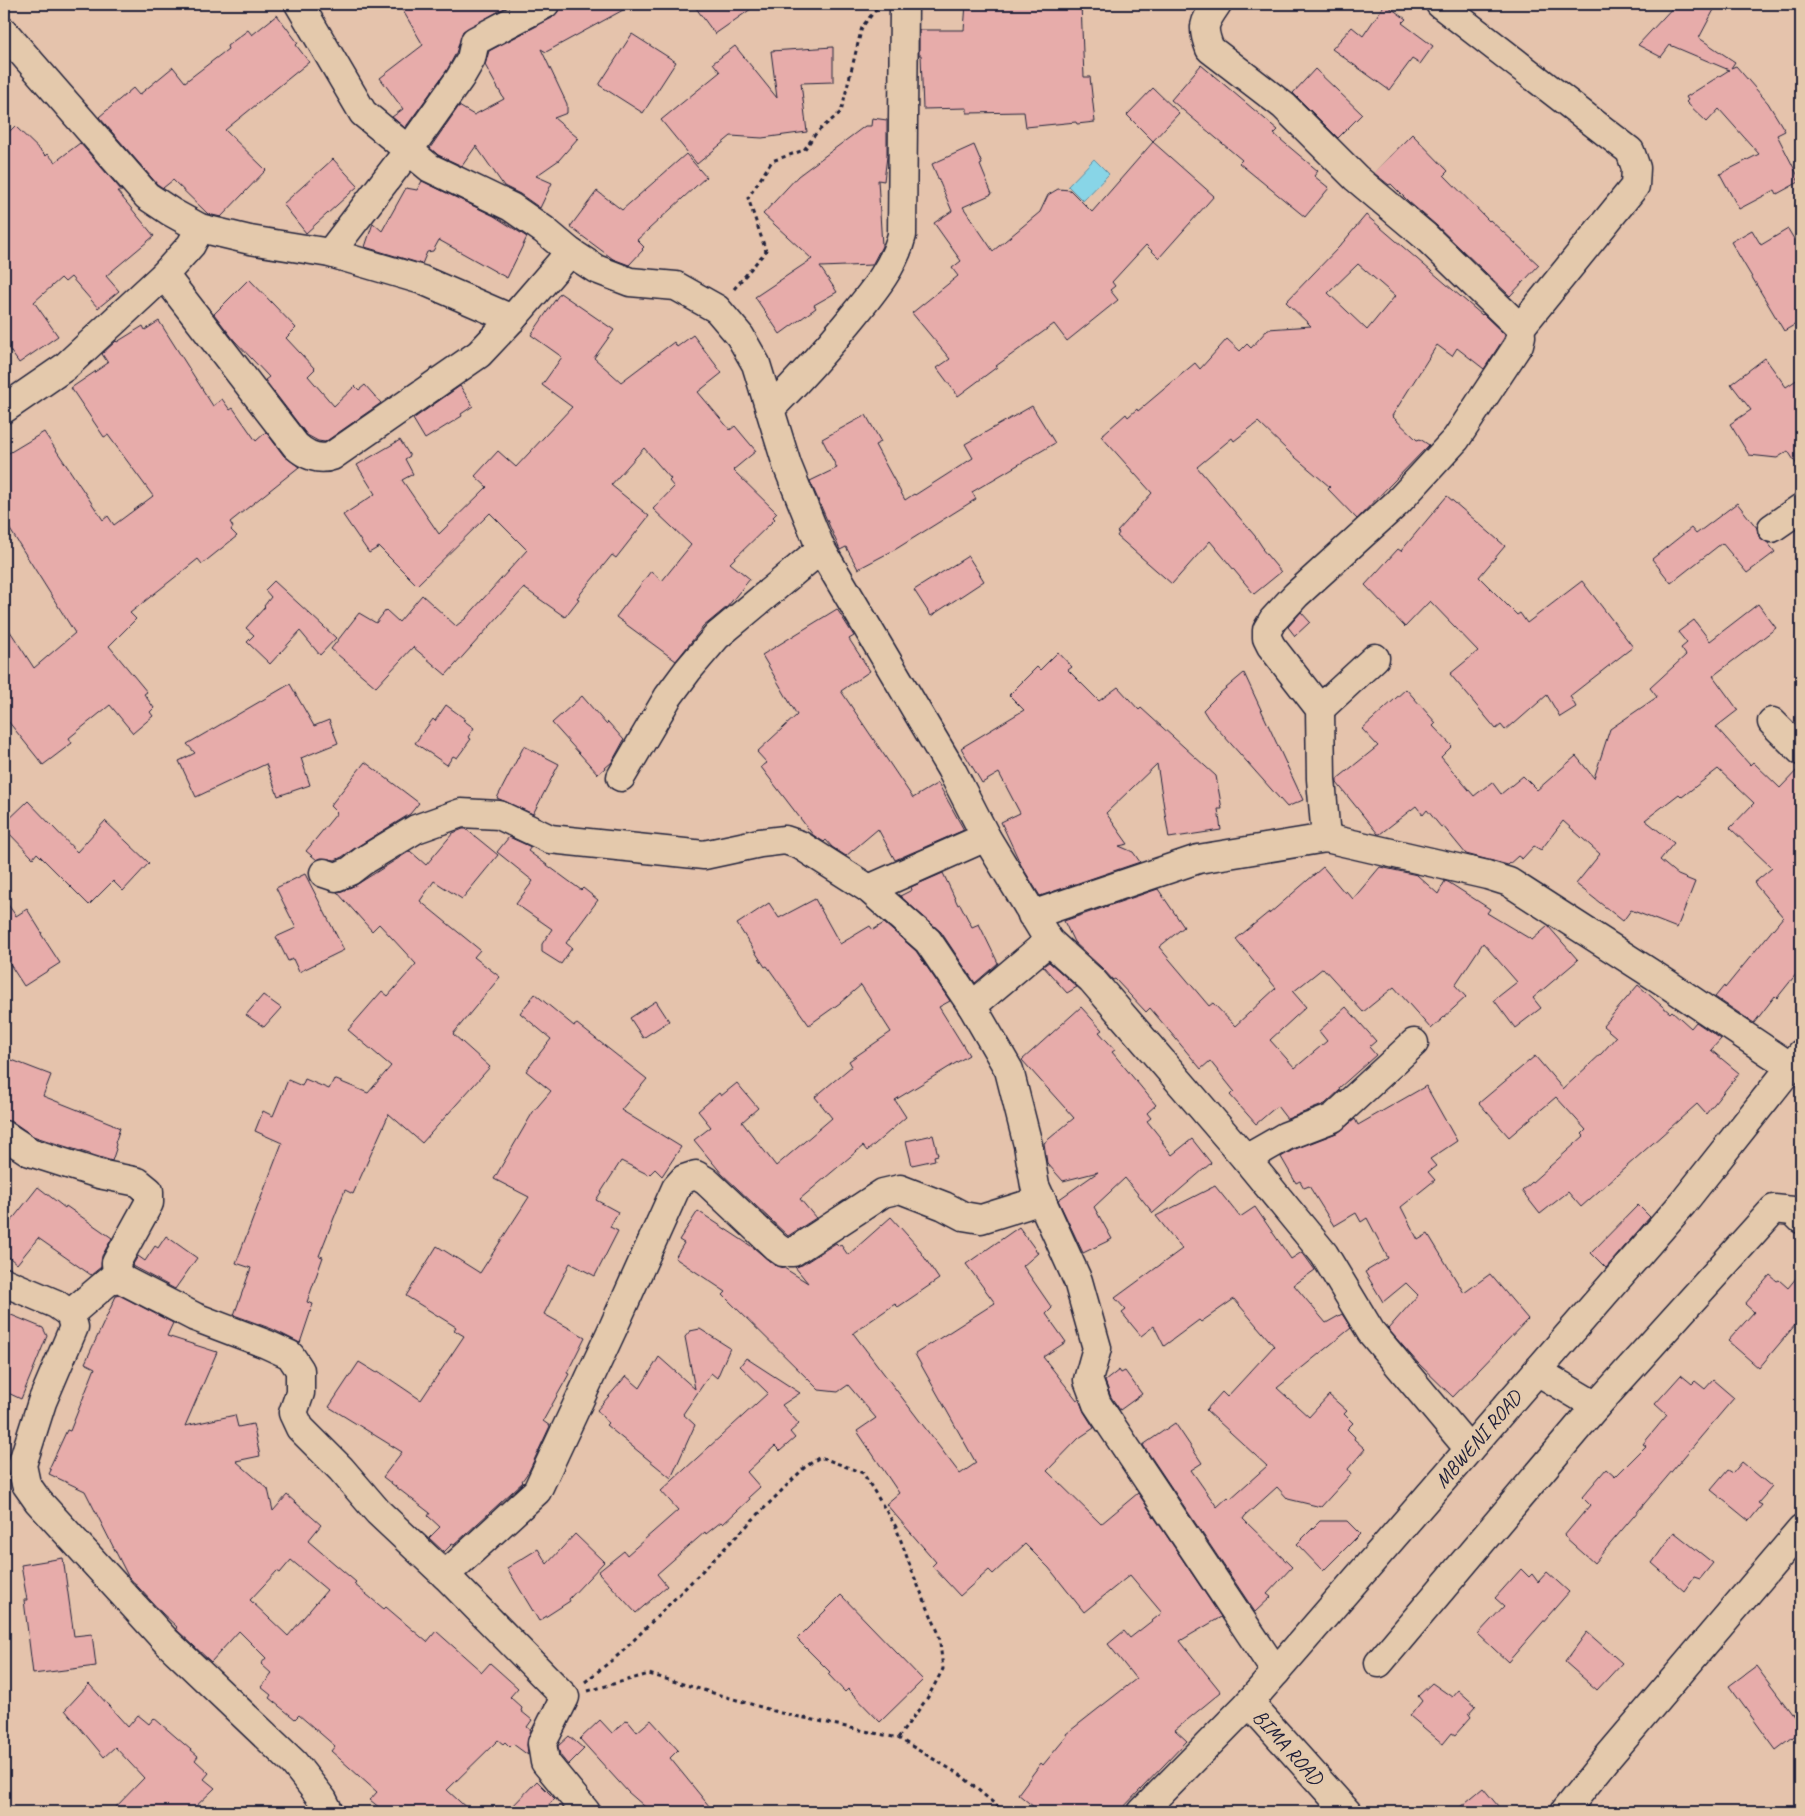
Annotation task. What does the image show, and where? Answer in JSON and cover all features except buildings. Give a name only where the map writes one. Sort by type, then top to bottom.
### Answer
[{"type":"street","points":[[299,4],[364,113],[430,168],[511,206],[570,252],[596,269],[630,282],[676,286],[717,310],[740,336],[756,364],[787,465],[821,549],[951,769],[986,837],[1049,941],[1092,980],[1324,1254],[1371,1332],[1469,1449]]},
{"type":"street","points":[[330,253],[408,151],[465,71],[471,59],[475,41],[545,4]]},
{"type":"street","points":[[770,409],[810,369],[873,292],[898,252],[902,235],[904,4]]},
{"type":"street","points":[[1218,4],[1206,21],[1205,35],[1210,49],[1284,106],[1356,178],[1426,236],[1520,328],[1519,344],[1456,439],[1396,503],[1296,595],[1273,620],[1267,630],[1267,638],[1271,646],[1320,709],[1321,779],[1326,838]]},
{"type":"street","points":[[1440,4],[1630,150],[1636,168],[1635,186],[1520,328]]},
{"type":"street","points":[[4,32],[147,196],[171,212],[200,228],[250,240],[330,253],[422,280],[512,319]]},
{"type":"street","points":[[4,409],[65,367],[164,275],[192,245],[200,228]]},
{"type":"street","points":[[164,275],[296,446],[310,455],[325,459],[479,354],[570,252]]},
{"type":"street","points":[[1772,528],[1801,508]]},
{"type":"street","points":[[621,776],[668,697],[717,636],[821,549]]},
{"type":"street","points":[[1320,709],[1375,658]]},
{"type":"street","points":[[1772,722],[1801,751]]},
{"type":"street","points":[[324,873],[336,878],[416,829],[461,813],[499,815],[550,839],[704,855],[760,843],[785,840],[800,845],[869,889],[928,941],[972,1006],[1009,1070],[1028,1145],[1035,1186],[1078,1281],[1097,1348],[1088,1380],[1097,1404],[1276,1672]]},
{"type":"street","points":[[869,889],[986,837]]},
{"type":"street","points":[[1032,915],[1198,859],[1326,838],[1487,875],[1509,882],[1666,983],[1796,1061]]},
{"type":"street","points":[[972,1006],[1049,941]]},
{"type":"street","points":[[1246,1160],[1280,1139],[1334,1118],[1414,1043]]},
{"type":"street","name":"MBWENI ROAD","points":[[1142,1812],[1249,1703],[1276,1672],[1682,1203],[1796,1061]]},
{"type":"street","points":[[4,1135],[30,1152],[99,1174],[138,1182],[149,1191],[149,1203],[116,1263],[117,1274],[125,1281],[195,1317],[290,1354],[300,1370],[300,1393],[294,1413],[300,1428],[341,1469],[378,1512],[445,1576],[565,1698],[542,1743],[545,1762],[586,1812]]},
{"type":"street","points":[[445,1576],[537,1491],[676,1188],[684,1179],[696,1175],[706,1181],[776,1247],[784,1252],[793,1252],[883,1193],[900,1190],[944,1206],[963,1216],[980,1219],[1042,1200]]},
{"type":"street","points":[[1379,1663],[1596,1406],[1774,1209],[1793,1211],[1801,1219]]},
{"type":"street","points":[[70,1314],[117,1274]]},
{"type":"street","points":[[4,1282],[56,1304],[70,1314],[74,1327],[42,1402],[22,1465],[26,1484],[44,1508],[166,1641],[294,1763],[329,1812]]},
{"type":"street","points":[[1538,1371],[1596,1406]]},
{"type":"street","points":[[1564,1812],[1614,1749],[1801,1530]]},
{"type":"street","name":"BIMA ROAD","points":[[1249,1703],[1347,1812]]},
{"type":"path","points":[[717,310],[766,251],[748,198],[772,161],[804,150],[817,132],[840,112],[862,27],[880,4]]},
{"type":"path","points":[[565,1698],[622,1652],[805,1467],[820,1457],[864,1472],[896,1527],[913,1574],[939,1634],[943,1669],[928,1697],[898,1738]]},
{"type":"path","points":[[565,1698],[649,1674],[781,1713],[898,1738],[962,1776],[1004,1812]]},
{"type":"water","points":[[1094,159],[1109,174],[1083,201],[1068,186]]}]
